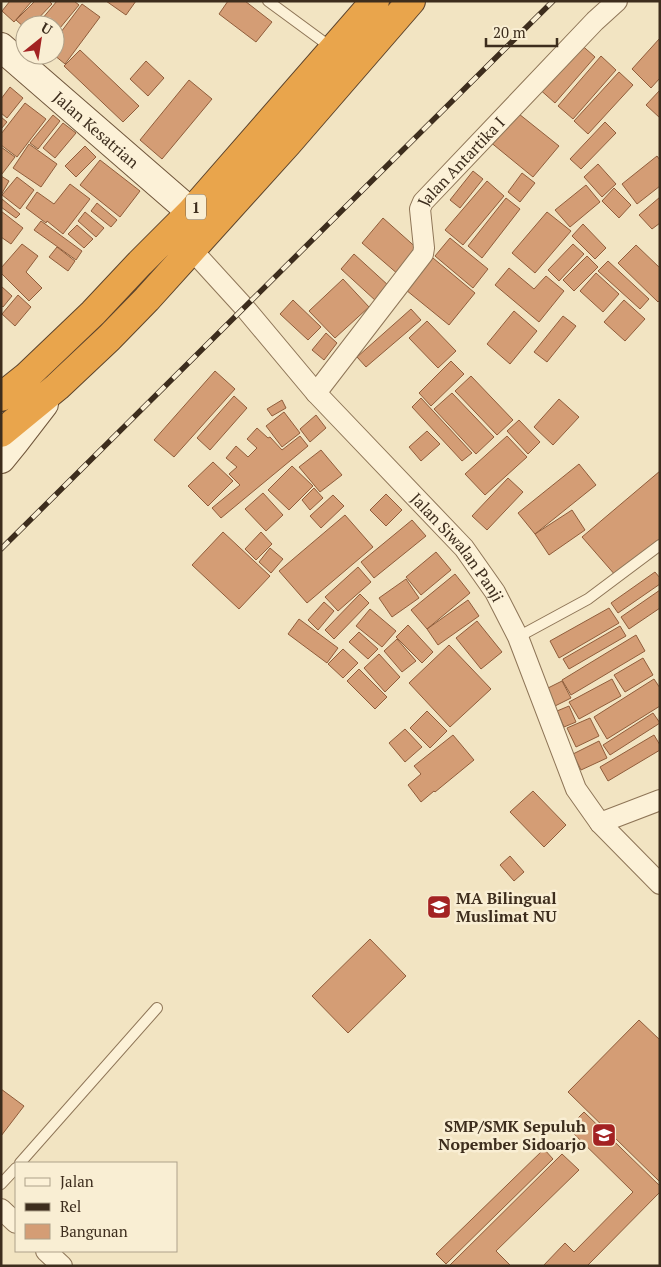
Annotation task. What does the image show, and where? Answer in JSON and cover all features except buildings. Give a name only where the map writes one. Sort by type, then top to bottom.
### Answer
[{"type":"highway","name":"1","points":[[1,397],[26,377],[93,313],[191,212],[374,1]]},
{"type":"highway","name":"1","points":[[1,433],[56,387],[122,325],[192,250],[411,1]]},
{"type":"street","name":"Jalan Antartika I","points":[[316,393],[423,254],[420,209],[423,202],[595,21],[617,1]]},
{"type":"street","name":"Jalan Kesatrian","points":[[1,47],[191,212]]},
{"type":"street","name":"Jalan Siwalan Panji","points":[[192,250],[316,393],[464,548],[495,592],[518,637],[576,789],[600,823],[660,884]]},
{"type":"street","points":[[1,459],[56,387]]},
{"type":"street","points":[[600,823],[660,800]]},
{"type":"street","points":[[1,1209],[15,1222]]},
{"type":"street","points":[[47,1252],[62,1266]]},
{"type":"lane","points":[[268,1],[334,48]]},
{"type":"lane","points":[[518,637],[588,599],[660,545]]},
{"type":"lane","points":[[21,1162],[157,1008]]},
{"type":"lane","points":[[1,1184],[15,1169]]},
{"type":"railway","points":[[1,549],[553,1]]},
{"type":"place","name":"MA Bilingual Muslimat NU","points":[[439,907]]},
{"type":"place","name":"SMP/SMK Sepuluh Nopember Sidoarjo","points":[[604,1135]]}]
